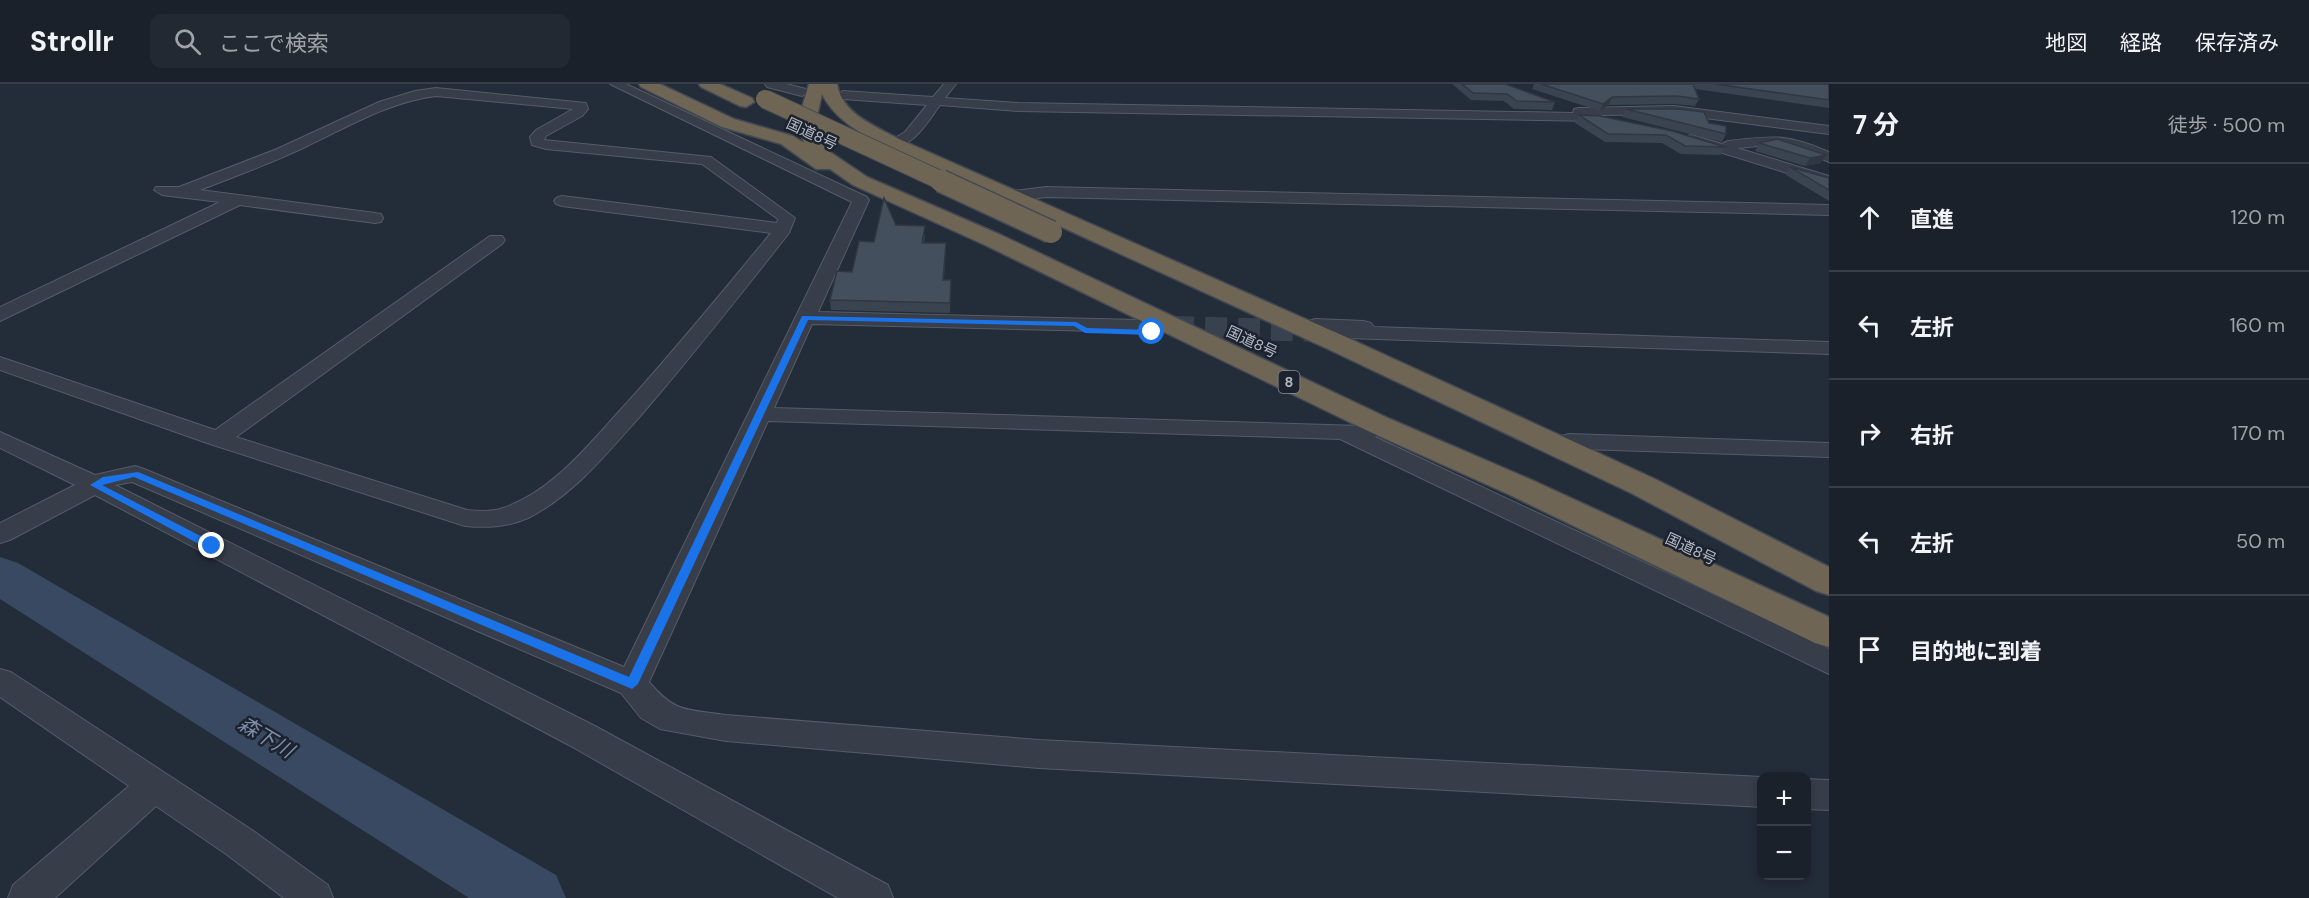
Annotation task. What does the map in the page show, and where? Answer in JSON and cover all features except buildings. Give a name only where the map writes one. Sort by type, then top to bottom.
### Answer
[{"type":"highway","points":[[646,84],[728,123],[788,140],[830,169],[861,181]]},
{"type":"highway","name":"国道8号","points":[[707,84],[760,95]]},
{"type":"highway","name":"国道8号","points":[[733,84],[760,95],[1040,235],[1829,615]]},
{"type":"highway","name":"8","points":[[810,88],[807,122],[811,140],[820,154],[861,181],[993,240],[1142,319],[1170,326],[1829,633]]},
{"type":"highway","points":[[836,90],[832,100],[848,116],[893,143],[1305,329],[1342,338],[1570,453],[1643,486],[1829,582]]},
{"type":"highway","name":"国道8号","points":[[1040,235],[1541,455],[1829,591]]},
{"type":"street","points":[[616,84],[861,201],[632,684]]},
{"type":"street","points":[[893,143],[910,135],[950,84]]},
{"type":"street","points":[[760,95],[810,88]]},
{"type":"street","points":[[836,90],[936,102],[1030,107],[1596,117]]},
{"type":"street","points":[[0,363],[218,439],[465,518],[488,521],[518,512],[540,499],[581,466],[681,356],[783,229],[787,218],[706,160],[546,145],[537,142],[537,136],[577,113],[581,106],[436,92],[414,95],[388,104],[288,149],[181,192]]},
{"type":"street","points":[[1546,102],[1576,112],[1629,124]]},
{"type":"street","points":[[1576,112],[1674,110],[1829,130]]},
{"type":"street","points":[[1673,134],[1829,181]]},
{"type":"street","points":[[1716,146],[1778,140],[1799,144],[1829,158]]},
{"type":"street","points":[[162,190],[375,218]]},
{"type":"street","points":[[1014,196],[1046,192],[1829,210]]},
{"type":"street","points":[[0,315],[238,200]]},
{"type":"street","points":[[562,201],[783,229]]},
{"type":"street","points":[[218,439],[496,240]]},
{"type":"street","points":[[805,318],[1076,324],[1085,330],[1152,332],[1170,326]]},
{"type":"street","points":[[1076,324],[1084,318],[1142,319]]},
{"type":"street","points":[[1305,329],[1315,325],[1407,329],[1418,334]]},
{"type":"street","points":[[1342,338],[1418,334],[1829,348]]},
{"type":"street","points":[[760,414],[1365,433],[1379,425]]},
{"type":"street","points":[[1344,432],[1829,662]]},
{"type":"street","points":[[0,439],[90,488],[581,735],[874,898]]},
{"type":"street","points":[[1570,453],[1569,441],[1829,450]]},
{"type":"street","points":[[0,534],[107,479],[135,474],[632,684],[653,709],[672,720],[726,728],[1039,754],[1757,792]]},
{"type":"street","points":[[0,681],[239,843],[314,898]]},
{"type":"street","points":[[27,898],[155,785]]},
{"type":"street","points":[[1811,794],[1829,795]]},
{"type":"waterway","name":"森下川","points":[[0,575],[531,898]]},
{"type":"tunnel","points":[[1139,326],[1320,331]]},
{"type":"route","points":[[212,546],[95,485],[107,479],[135,474],[632,684],[805,318],[1076,324],[1085,330],[1152,332]]}]
